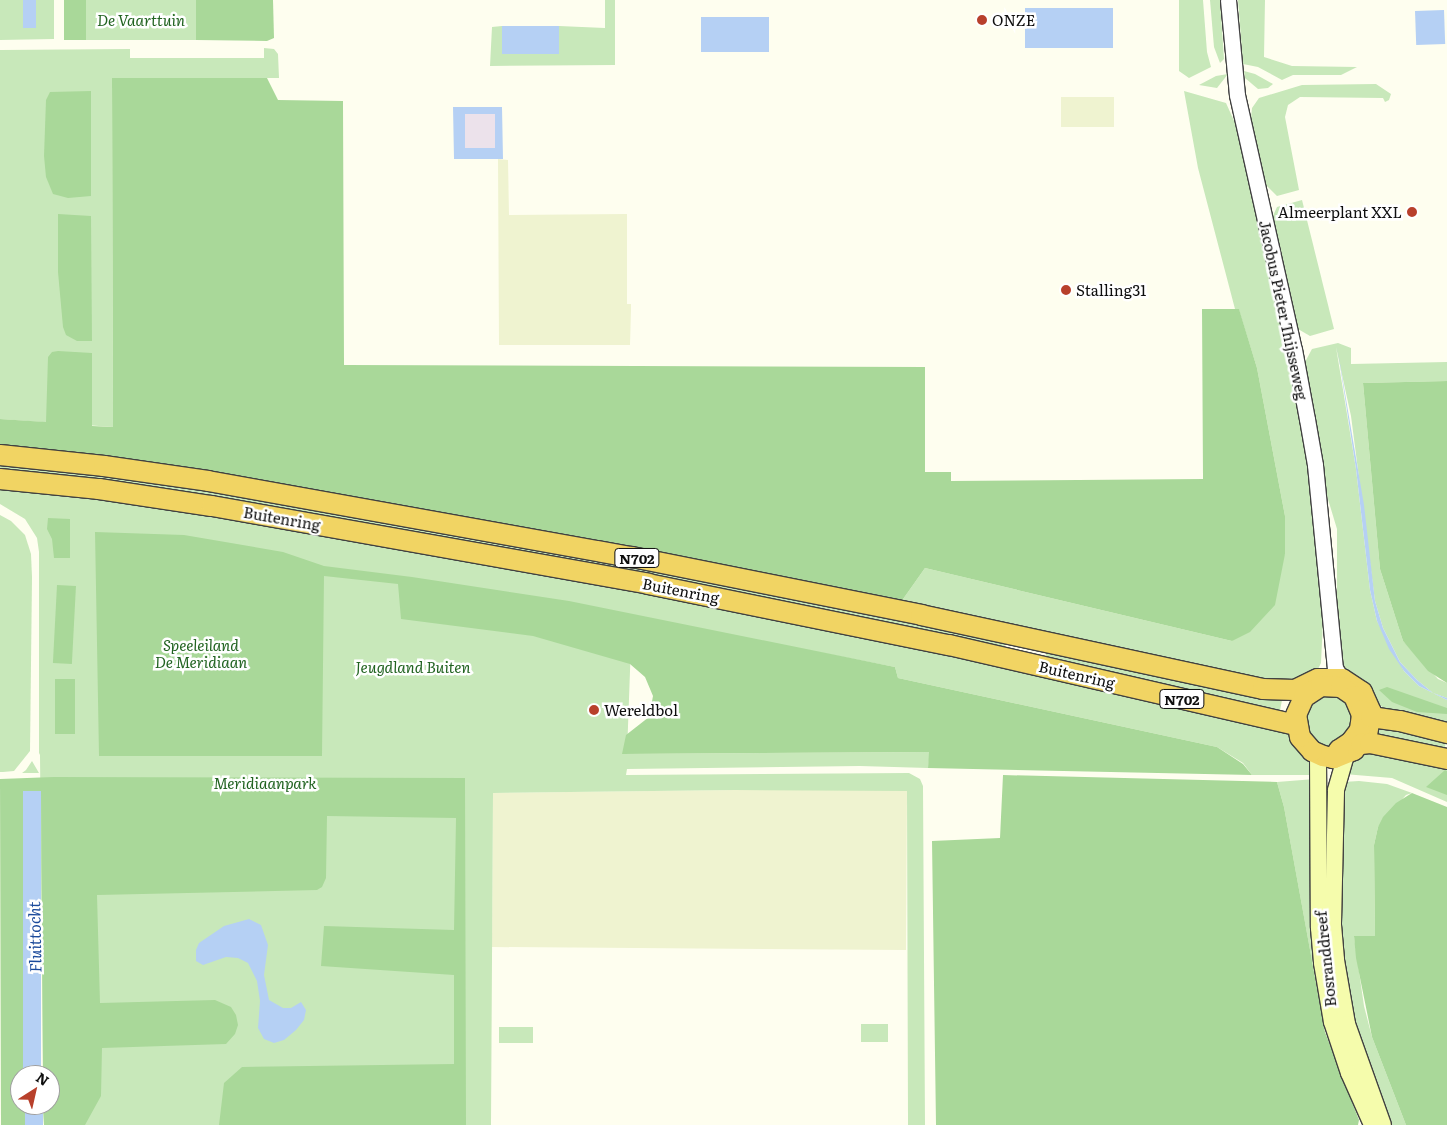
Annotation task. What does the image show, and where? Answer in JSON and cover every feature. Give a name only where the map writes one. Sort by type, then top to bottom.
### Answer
[{"type":"highway","name":"Buitenring","points":[[0,455],[95,464],[208,481],[622,555],[922,615],[1270,690],[1318,685]]},
{"type":"highway","name":"Buitenring","points":[[0,479],[212,506],[648,584],[949,644],[1296,725]]},
{"type":"highway","points":[[1318,685],[1297,711],[1296,725],[1303,743],[1340,753],[1370,743],[1447,759]]},
{"type":"highway","name":"N702","points":[[1318,685],[1357,687],[1367,712]]},
{"type":"highway","points":[[1340,753],[1368,734],[1367,712]]},
{"type":"highway","points":[[1340,753],[1339,750],[1358,735],[1367,712]]},
{"type":"highway","points":[[1367,712],[1447,733]]},
{"type":"main road","name":"Bosranddreef","points":[[1340,753],[1334,777],[1336,791],[1333,925],[1336,960],[1347,1024],[1383,1125]]},
{"type":"main road","name":"Bosranddreef","points":[[1340,753],[1319,928],[1322,963],[1332,1022],[1349,1073],[1372,1125]]},
{"type":"street","name":"Jacobus Pieter Thijsseweg","points":[[1228,0],[1237,95],[1294,349],[1314,465],[1335,668],[1318,685]]},
{"type":"shaded area","points":[[465,114],[495,114],[495,148],[465,148]]},
{"type":"green space","points":[[0,0],[23,0],[23,28],[35,28],[36,0],[54,0],[54,39],[0,40]]},
{"type":"green space","points":[[64,0],[86,0],[86,40],[64,40]]},
{"type":"green space","name":"De Vaarttuin","points":[[86,0],[196,0],[196,40],[86,40]]},
{"type":"green space","points":[[196,0],[273,0],[274,38],[267,41],[196,40]]},
{"type":"green space","points":[[605,0],[615,0],[615,65],[490,66],[492,27],[502,26],[502,54],[559,53],[559,26],[605,28]]},
{"type":"green space","points":[[1179,0],[1203,0],[1207,52],[1211,67],[1189,78],[1179,71]]},
{"type":"green space","points":[[1210,0],[1220,0],[1224,59],[1220,63],[1214,47]]},
{"type":"green space","points":[[1238,0],[1265,0],[1264,57],[1292,66],[1357,67],[1341,75],[1293,75],[1282,80],[1258,67],[1243,64]]},
{"type":"green space","points":[[264,48],[274,49],[278,54],[279,78],[112,78],[113,427],[0,419],[0,50],[130,49],[130,58],[264,58]]},
{"type":"green space","points":[[1244,71],[1255,74],[1273,84],[1268,88],[1258,89],[1245,78]]},
{"type":"green space","points":[[1228,74],[1217,88],[1199,85],[1216,76]]},
{"type":"green space","points":[[112,78],[267,78],[278,100],[343,101],[344,365],[925,367],[925,472],[951,472],[951,481],[1203,479],[1202,309],[1239,309],[1257,368],[1285,516],[1285,554],[1275,605],[1250,632],[1232,641],[925,568],[901,602],[0,446],[0,419],[46,422],[48,357],[52,352],[92,353],[92,426],[113,427]]},
{"type":"green space","points":[[1376,84],[1391,94],[1389,100],[1385,102],[1383,98],[1300,97],[1288,105],[1285,117],[1299,190],[1277,196],[1265,184],[1251,118],[1252,108],[1259,98],[1302,85]]},
{"type":"green space","points":[[91,91],[91,196],[68,198],[53,194],[46,177],[44,156],[46,100],[50,92]]},
{"type":"green space","points":[[1184,91],[1226,103],[1235,123],[1291,361],[1312,494],[1323,620],[1321,663],[1318,669],[1303,681],[1271,684],[901,602],[925,568],[1232,641],[1285,554],[1285,516],[1257,368],[1239,310],[1235,309],[1198,168]]},
{"type":"green space","points":[[1061,97],[1114,97],[1114,127],[1061,127]]},
{"type":"green space","points":[[498,159],[508,160],[509,215],[627,214],[627,304],[631,304],[630,345],[499,345]]},
{"type":"green space","points":[[1302,200],[1334,329],[1310,336],[1298,329],[1272,218],[1277,207]]},
{"type":"green space","points":[[58,214],[91,216],[92,341],[77,341],[66,335],[63,327],[58,272]]},
{"type":"green space","points":[[1338,343],[1351,348],[1351,364],[1447,362],[1447,381],[1363,383],[1380,569],[1403,641],[1438,679],[1447,683],[1447,698],[1433,693],[1447,700],[1447,726],[1385,709],[1373,700],[1343,666],[1337,613],[1337,529],[1324,486],[1305,362],[1312,349]],"holes":[[[1336,347],[1351,416],[1375,601],[1383,628],[1400,662],[1433,693],[1419,686],[1404,671],[1377,621],[1370,590],[1356,469]]]},
{"type":"green space","points":[[1447,381],[1447,683],[1428,671],[1403,641],[1380,569],[1363,383]]},
{"type":"green space","points":[[0,460],[191,483],[1007,638],[1003,650],[0,474]]},
{"type":"green space","name":"Meridiaanpark","points":[[0,485],[90,493],[795,620],[1288,730],[1310,759],[1314,775],[1252,775],[1243,763],[1217,747],[898,678],[895,667],[632,616],[627,754],[930,752],[928,768],[860,766],[627,769],[626,775],[909,773],[920,779],[923,786],[925,1125],[908,1125],[907,791],[735,790],[493,793],[491,1125],[44,1125],[44,1115],[60,1115],[60,1065],[43,1065],[39,753],[39,552],[37,538],[25,519],[0,504]]},
{"type":"green space","points":[[0,515],[11,521],[25,535],[31,554],[32,577],[30,751],[14,771],[3,772],[0,772]]},
{"type":"green space","points":[[48,518],[70,519],[70,558],[54,558],[52,539],[47,529]]},
{"type":"green space","name":"Speeleiland De Meridiaan","points":[[95,532],[184,535],[283,552],[324,566],[412,577],[569,601],[895,667],[898,678],[1217,747],[1243,764],[1252,775],[928,768],[929,752],[622,754],[626,735],[649,717],[653,696],[645,677],[630,664],[533,636],[401,619],[398,584],[324,576],[322,756],[99,756]]},
{"type":"green space","points":[[57,585],[76,586],[72,664],[53,663]]},
{"type":"green space","points":[[1048,647],[1282,700],[1279,716],[1045,658]]},
{"type":"green space","points":[[55,679],[75,679],[75,734],[55,734]]},
{"type":"green space","points":[[1387,687],[1447,708],[1447,714],[1417,712],[1392,702],[1379,690]]},
{"type":"green space","points":[[1324,696],[1341,698],[1349,707],[1352,717],[1347,733],[1334,740],[1328,747],[1315,741],[1307,728],[1308,709]]},
{"type":"green space","points":[[1377,721],[1447,737],[1443,755],[1373,739]]},
{"type":"green space","points":[[1367,750],[1447,765],[1447,802],[1392,778],[1344,774],[1345,766]]},
{"type":"green space","points":[[32,761],[39,773],[22,773],[26,770]]},
{"type":"green space","points":[[1445,770],[1447,771],[1447,795],[1426,787]]},
{"type":"green space","points":[[1003,775],[1277,782],[1284,807],[1325,1032],[1359,1120],[1358,1125],[936,1125],[932,841],[1000,838]]},
{"type":"green space","points":[[54,777],[465,778],[466,1125],[219,1125],[224,1083],[242,1067],[454,1064],[454,975],[321,966],[324,926],[454,930],[456,818],[327,816],[326,878],[322,887],[317,890],[97,895],[100,1003],[215,1000],[231,1007],[236,1015],[238,1025],[235,1034],[226,1044],[102,1048],[101,1096],[85,1125],[44,1125],[44,1115],[60,1115],[60,1065],[43,1065],[41,792],[23,791],[25,1065],[10,1065],[10,1115],[25,1115],[25,1125],[1,1125],[0,779]]},
{"type":"green space","points":[[1315,779],[1311,888],[1314,972],[1284,807],[1277,782]]},
{"type":"green space","points":[[1359,781],[1387,784],[1412,793],[1406,795],[1378,827],[1374,845],[1375,936],[1354,937],[1364,1006],[1372,1037],[1406,1125],[1390,1125],[1352,1027],[1340,964],[1343,782]]},
{"type":"green space","points":[[907,790],[906,950],[492,947],[493,793]]},
{"type":"green space","points":[[1412,793],[1447,807],[1447,1125],[1406,1125],[1372,1037],[1356,958],[1354,936],[1375,936],[1374,845],[1378,827],[1383,817],[1396,803]]},
{"type":"green space","points":[[861,1024],[888,1024],[888,1042],[861,1042]]},
{"type":"green space","points":[[499,1027],[533,1027],[533,1043],[499,1043]]},
{"type":"water","points":[[23,0],[36,0],[36,28],[23,28]]},
{"type":"water","points":[[1025,8],[1113,8],[1113,48],[1025,48]]},
{"type":"water","points":[[1444,10],[1445,44],[1416,45],[1415,11]]},
{"type":"water","points":[[701,17],[769,17],[769,52],[701,52]]},
{"type":"water","points":[[502,26],[559,26],[559,54],[502,54]]},
{"type":"water","points":[[453,107],[502,107],[503,159],[454,159]],"holes":[[[465,114],[495,114],[495,148],[465,148]]]},
{"type":"water","points":[[1337,346],[1364,505],[1375,601],[1383,628],[1400,662],[1433,693],[1419,686],[1404,671],[1389,649],[1377,621],[1370,590],[1356,469]]},
{"type":"water","name":"Fluittocht","points":[[23,791],[41,791],[41,1065],[23,1065]]},
{"type":"water","points":[[249,919],[261,925],[268,945],[264,975],[269,1000],[283,1008],[291,1008],[301,1002],[306,1010],[304,1020],[296,1030],[284,1040],[274,1043],[264,1039],[258,1028],[260,1001],[257,981],[248,963],[238,958],[226,957],[203,965],[196,961],[196,950],[199,943],[224,926]]},
{"type":"water","points":[[25,1115],[43,1115],[43,1125],[25,1125]]},
{"type":"place","name":"ONZE","points":[[982,20]]},
{"type":"place","name":"Almeerplant XXL","points":[[1412,212]]},
{"type":"place","name":"Stalling31","points":[[1066,290]]},
{"type":"place","name":"Wereldbol","points":[[594,710]]},
{"type":"park label","name":"Jeugdland Buiten","points":[[413,667]]}]
